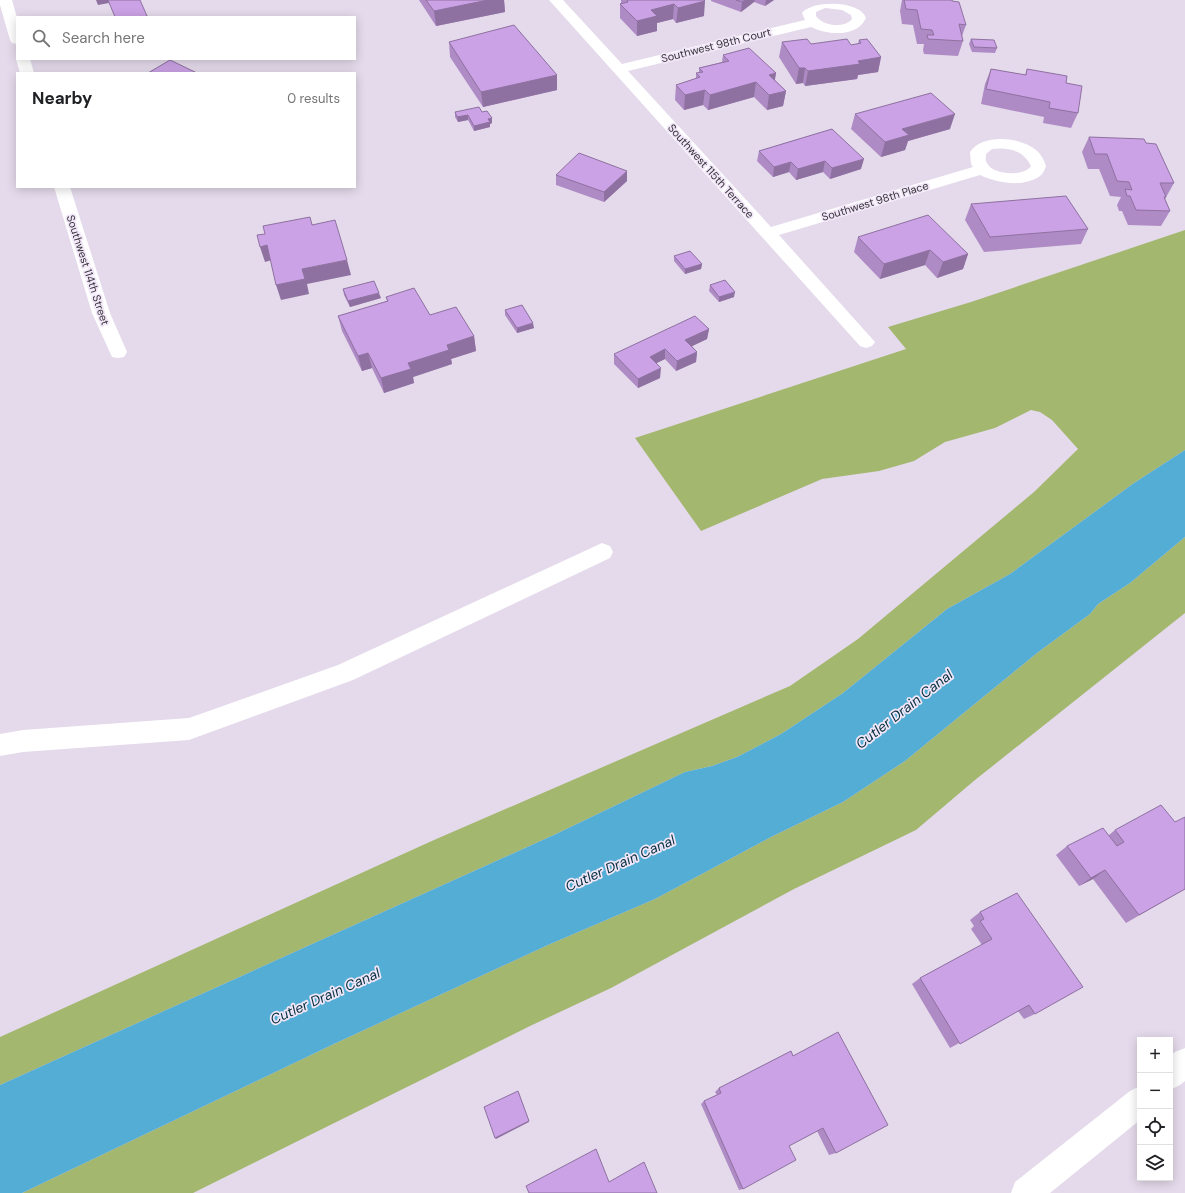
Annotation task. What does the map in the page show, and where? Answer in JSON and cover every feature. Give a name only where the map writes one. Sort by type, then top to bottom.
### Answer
[{"type":"street","points":[[5,0],[16,37]]},
{"type":"street","name":"Southwest 115th Terrace","points":[[556,0],[866,342]]},
{"type":"street","name":"Southwest 98th Court","points":[[619,69],[813,22]]},
{"type":"street","points":[[22,60],[27,72]]},
{"type":"street","name":"Southwest 98th Place","points":[[768,233],[983,169]]},
{"type":"street","name":"Southwest 114th Street","points":[[62,188],[100,313],[118,352]]},
{"type":"street","points":[[0,745],[23,741],[189,729],[345,673],[602,552]]},
{"type":"street","points":[[1172,1073],[1185,1062]]},
{"type":"street","points":[[1026,1193],[1137,1103]]},
{"type":"green space","points":[[1185,230],[1185,450],[1134,483],[1010,574],[947,609],[843,693],[781,734],[737,757],[712,766],[685,772],[556,834],[0,1085],[0,1037],[434,840],[790,686],[858,639],[1034,492],[1078,449],[1052,420],[1040,412],[1031,410],[995,428],[945,442],[914,461],[879,471],[822,479],[701,531],[635,438],[906,349],[888,327],[971,302]]},
{"type":"green space","points":[[1185,537],[1185,613],[975,780],[916,830],[794,889],[611,988],[530,1026],[193,1193],[22,1193],[336,1043],[548,945],[655,899],[773,836],[843,802],[905,761],[1037,653],[1090,614],[1098,604],[1130,583]]},
{"type":"water","name":"Cutler Drain Canal","points":[[1185,450],[1185,537],[1130,583],[1098,604],[1090,614],[1037,653],[905,761],[843,802],[773,836],[655,899],[548,945],[336,1043],[22,1193],[0,1193],[0,1085],[556,834],[685,772],[712,766],[737,757],[781,734],[843,693],[947,609],[1010,574],[1134,483]]},
{"type":"building","points":[[108,0],[140,0],[147,16],[115,16]]},
{"type":"building","points":[[426,0],[488,0],[434,11]]},
{"type":"building","points":[[627,0],[705,1],[678,8],[674,4],[651,10],[657,16],[637,21],[620,4],[628,2]]},
{"type":"building","points":[[904,0],[952,0],[959,2],[966,25],[959,24],[963,41],[928,39],[927,35],[934,35],[932,30],[921,29],[917,10],[906,9]]},
{"type":"building","points":[[514,25],[557,75],[481,92],[449,42]]},
{"type":"building","points":[[807,39],[811,44],[847,39],[851,45],[861,43],[859,40],[867,39],[881,57],[858,61],[860,64],[808,71],[805,68],[799,68],[782,42]]},
{"type":"building","points":[[971,39],[994,40],[997,48],[974,47]]},
{"type":"building","points":[[749,48],[776,73],[769,75],[786,91],[769,95],[756,82],[710,95],[705,90],[685,95],[676,85],[700,77],[696,73],[703,72],[699,68],[729,61],[723,55]]},
{"type":"building","points":[[170,60],[195,72],[150,72]]},
{"type":"building","points":[[991,69],[1026,75],[1027,69],[1067,76],[1066,83],[1082,86],[1078,113],[1049,108],[1050,102],[986,89]]},
{"type":"building","points":[[931,93],[955,114],[902,129],[909,135],[885,142],[855,114]]},
{"type":"building","points":[[479,107],[482,112],[487,111],[492,118],[488,119],[490,122],[474,126],[468,115],[457,117],[455,112]]},
{"type":"building","points":[[832,129],[864,159],[832,168],[825,161],[798,169],[791,162],[774,167],[759,151]]},
{"type":"building","points":[[1089,137],[1144,139],[1146,143],[1156,144],[1174,183],[1160,183],[1170,211],[1136,210],[1130,196],[1127,196],[1125,189],[1132,190],[1129,182],[1117,181],[1107,154],[1095,154]]},
{"type":"building","points":[[579,153],[627,171],[604,192],[556,175]]},
{"type":"building","points":[[1066,196],[1088,229],[990,237],[971,204]]},
{"type":"building","points":[[928,215],[968,254],[943,262],[930,250],[884,264],[858,237]]},
{"type":"building","points":[[310,217],[312,225],[335,220],[347,260],[302,269],[305,279],[276,285],[267,245],[260,247],[257,235],[265,234],[263,226]]},
{"type":"building","points":[[690,251],[702,264],[685,269],[674,256]]},
{"type":"building","points":[[725,280],[735,292],[719,297],[710,285]]},
{"type":"building","points":[[374,281],[379,293],[348,301],[343,289]]},
{"type":"building","points":[[414,288],[430,315],[456,307],[474,336],[447,345],[449,350],[408,363],[411,369],[381,378],[368,353],[358,356],[338,316],[388,301],[386,297]]},
{"type":"building","points":[[522,305],[533,323],[517,328],[505,310]]},
{"type":"building","points":[[695,316],[709,329],[685,340],[697,352],[677,361],[665,349],[650,357],[661,368],[638,379],[614,354]]},
{"type":"building","points":[[1161,805],[1175,822],[1185,817],[1185,889],[1139,915],[1105,870],[1091,878],[1067,846],[1103,828],[1117,846],[1124,842],[1115,830]]},
{"type":"building","points":[[1017,893],[1083,987],[1035,1014],[1029,1005],[960,1044],[920,978],[992,939],[980,921],[984,919],[980,912]]},
{"type":"building","points":[[838,1032],[888,1125],[836,1153],[823,1128],[789,1146],[796,1160],[743,1189],[704,1101],[721,1093],[719,1088],[791,1051],[793,1056]]},
{"type":"building","points":[[518,1091],[529,1121],[495,1138],[484,1107]]},
{"type":"building","points":[[596,1149],[609,1182],[644,1162],[657,1193],[529,1193],[526,1186]]}]
